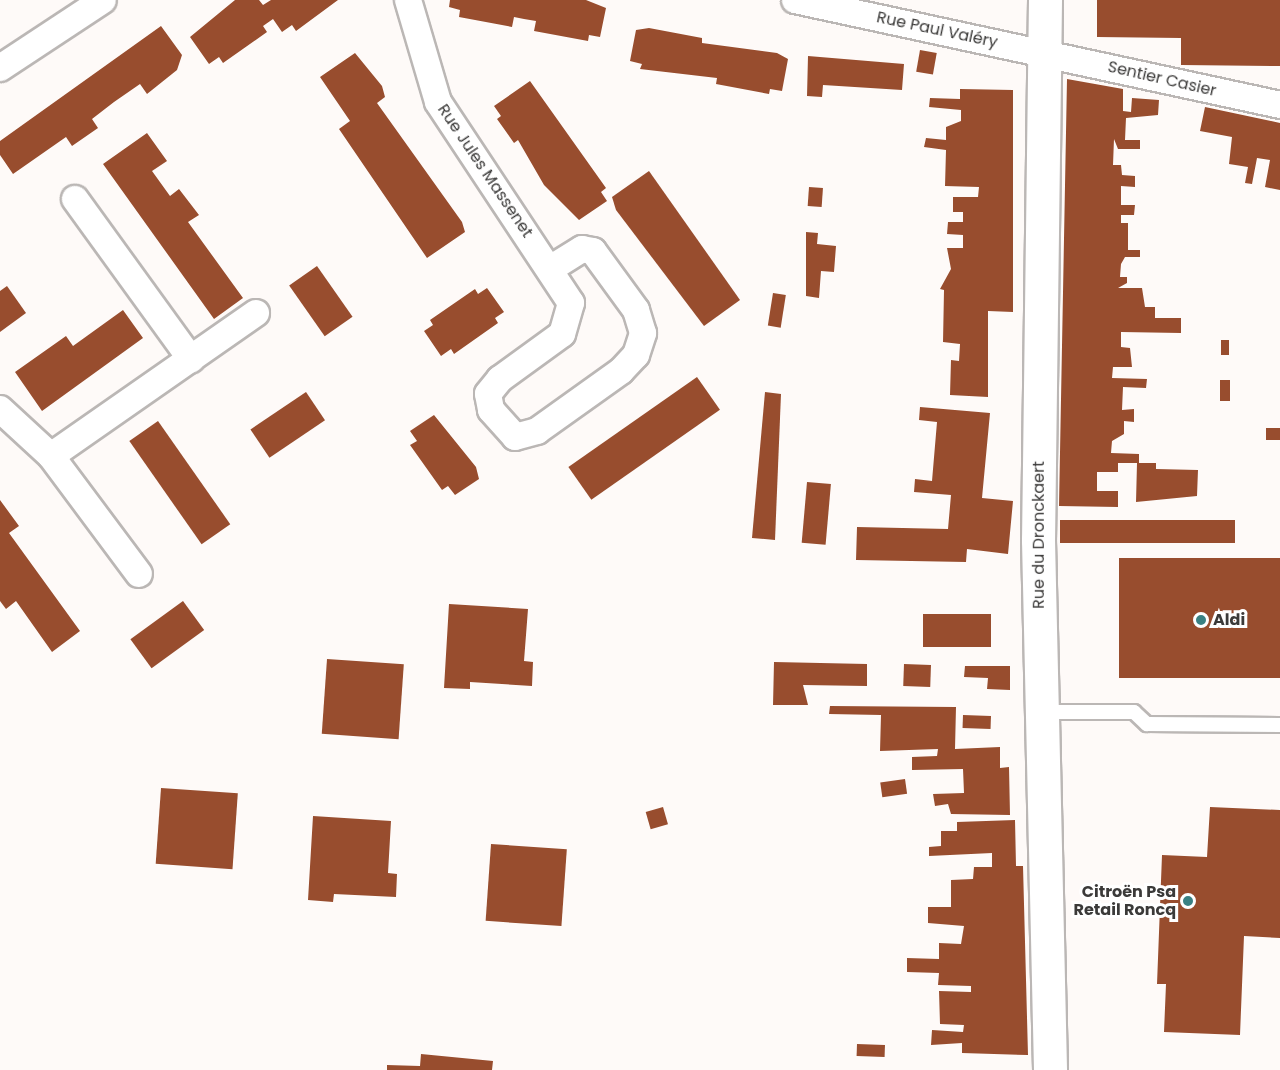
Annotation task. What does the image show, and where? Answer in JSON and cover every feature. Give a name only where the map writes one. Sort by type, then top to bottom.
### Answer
[{"type":"main road","name":"Rue du Dronckaert","points":[[1045,0],[1038,540],[1050,1070]]},
{"type":"street","points":[[0,68],[103,0]]},
{"type":"street","name":"Rue Jules Massenet","points":[[408,0],[438,102],[571,303],[570,321],[488,394],[490,410],[515,437],[530,435],[621,371],[636,355],[643,333],[636,310],[593,251],[582,249],[550,269]]},
{"type":"street","name":"Rue Paul Valéry","points":[[795,0],[1044,52]]},
{"type":"street","name":"Sentier Casier","points":[[1044,52],[1280,105]]},
{"type":"street","points":[[75,199],[190,359]]},
{"type":"street","points":[[51,456],[256,313]]},
{"type":"street","points":[[0,409],[51,456],[139,574]]},
{"type":"lane","points":[[1041,712],[1134,712],[1147,724],[1280,725]]},
{"type":"building","points":[[235,0],[259,0],[263,5],[271,0],[338,0],[296,31],[292,25],[282,32],[273,19],[263,26],[267,32],[223,63],[219,57],[209,64],[190,37]]},
{"type":"building","points":[[450,0],[586,0],[606,8],[600,37],[589,35],[588,41],[534,31],[536,21],[514,17],[512,27],[459,17],[460,10],[449,7]]},
{"type":"building","points":[[1097,0],[1280,0],[1280,66],[1181,65],[1181,38],[1097,37]]},
{"type":"building","points":[[161,26],[182,55],[177,70],[147,94],[140,84],[92,119],[98,128],[72,146],[66,137],[13,174],[0,155],[0,141]]},
{"type":"building","points":[[649,28],[702,38],[702,43],[777,53],[788,59],[782,91],[770,89],[769,94],[716,84],[717,78],[640,69],[642,64],[630,61],[636,30]]},
{"type":"building","points":[[920,50],[937,53],[933,75],[916,72]]},
{"type":"building","points":[[355,53],[382,86],[385,97],[377,103],[462,222],[465,232],[427,258],[339,129],[350,121],[320,77]]},
{"type":"building","points":[[808,56],[904,64],[902,90],[823,85],[822,97],[807,96]]},
{"type":"building","points":[[1067,79],[1123,89],[1123,111],[1131,112],[1132,98],[1159,100],[1158,115],[1126,118],[1125,140],[1140,140],[1140,149],[1118,149],[1114,139],[1113,165],[1121,165],[1122,175],[1135,176],[1135,187],[1121,186],[1121,205],[1135,205],[1134,215],[1121,215],[1121,223],[1128,223],[1128,250],[1140,250],[1140,257],[1125,257],[1121,264],[1120,277],[1127,277],[1127,283],[1118,288],[1142,288],[1145,307],[1155,307],[1155,318],[1181,318],[1181,333],[1121,332],[1121,347],[1130,348],[1132,367],[1113,367],[1112,378],[1147,379],[1146,388],[1123,387],[1122,410],[1134,409],[1134,422],[1124,421],[1124,434],[1112,441],[1111,453],[1139,454],[1139,463],[1156,463],[1156,469],[1198,470],[1197,496],[1136,502],[1137,463],[1118,463],[1118,472],[1097,472],[1097,491],[1118,491],[1118,507],[1059,506]]},
{"type":"building","points":[[530,81],[606,188],[601,192],[607,201],[579,220],[544,185],[518,140],[514,143],[497,119],[501,116],[494,106]]},
{"type":"building","points":[[960,89],[1013,90],[1013,312],[988,311],[988,397],[950,395],[951,360],[959,361],[960,344],[943,342],[944,290],[940,289],[951,269],[947,248],[963,248],[963,235],[947,234],[948,222],[963,222],[963,212],[953,212],[953,197],[978,197],[979,187],[945,186],[946,150],[924,147],[926,138],[946,140],[946,127],[961,121],[961,110],[929,107],[930,98],[960,99]]},
{"type":"building","points":[[1205,107],[1280,123],[1280,190],[1265,187],[1270,160],[1257,158],[1252,184],[1245,183],[1248,167],[1229,164],[1232,137],[1200,131]]},
{"type":"building","points":[[147,133],[167,161],[152,171],[170,196],[179,189],[199,215],[188,222],[243,298],[214,319],[103,164]]},
{"type":"building","points":[[649,171],[740,300],[704,326],[616,210],[612,197]]},
{"type":"building","points":[[809,187],[823,188],[822,207],[808,206]]},
{"type":"building","points":[[806,232],[818,233],[817,244],[836,246],[834,272],[821,271],[819,298],[806,296]]},
{"type":"building","points":[[317,266],[353,317],[325,336],[289,286]]},
{"type":"building","points":[[7,286],[26,313],[0,332],[0,291]]},
{"type":"building","points":[[487,288],[504,312],[495,318],[498,323],[454,354],[451,349],[441,356],[424,331],[433,325],[430,320],[475,289],[478,294]]},
{"type":"building","points":[[773,293],[786,295],[781,328],[768,326]]},
{"type":"building","points":[[123,310],[143,338],[42,411],[15,372],[66,336],[73,346]]},
{"type":"building","points":[[1221,340],[1229,340],[1229,355],[1221,355]]},
{"type":"building","points":[[697,377],[720,410],[591,500],[568,467]]},
{"type":"building","points":[[1220,380],[1230,380],[1230,401],[1220,401]]},
{"type":"building","points":[[306,392],[325,420],[269,458],[250,429]]},
{"type":"building","points":[[765,392],[781,394],[775,540],[752,538]]},
{"type":"building","points":[[920,407],[990,413],[982,498],[1013,501],[1008,554],[967,549],[966,562],[856,560],[857,527],[948,529],[951,495],[914,492],[915,479],[932,481],[937,422],[919,420]]},
{"type":"building","points":[[434,415],[476,467],[479,479],[455,495],[448,486],[442,490],[410,445],[417,441],[410,431]]},
{"type":"building","points":[[158,421],[230,524],[202,544],[129,441]]},
{"type":"building","points":[[1266,428],[1280,428],[1280,440],[1266,440]]},
{"type":"building","points":[[807,482],[831,484],[826,545],[802,543]]},
{"type":"building","points":[[0,500],[19,526],[9,533],[80,631],[52,652],[16,601],[6,609],[0,601]]},
{"type":"building","points":[[1060,520],[1235,520],[1235,543],[1060,543]]},
{"type":"building","name":"Aldi","points":[[1119,558],[1280,558],[1280,678],[1119,678]]},
{"type":"building","points":[[183,601],[204,630],[152,668],[130,639]]},
{"type":"building","points":[[449,604],[528,609],[524,661],[533,662],[532,686],[470,682],[470,689],[444,688]]},
{"type":"building","points":[[923,614],[991,614],[991,647],[923,647]]},
{"type":"building","points":[[327,659],[404,664],[399,739],[322,734]]},
{"type":"building","points":[[774,662],[867,664],[867,686],[803,685],[808,705],[773,705]]},
{"type":"building","points":[[904,664],[931,665],[930,687],[903,686]]},
{"type":"building","points":[[965,666],[1010,666],[1010,690],[987,689],[988,678],[964,677]]},
{"type":"building","points":[[830,706],[956,707],[955,749],[1000,747],[1000,768],[1009,767],[1010,815],[951,814],[948,804],[935,806],[933,794],[964,793],[963,769],[912,770],[912,757],[937,756],[938,749],[880,751],[881,715],[829,714]]},
{"type":"building","points":[[963,715],[991,716],[991,729],[963,728]]},
{"type":"building","points":[[905,779],[907,794],[882,797],[880,782]]},
{"type":"building","points":[[161,788],[238,793],[233,869],[156,864]]},
{"type":"building","points":[[663,807],[668,824],[651,829],[646,812]]},
{"type":"building","points":[[1210,807],[1280,810],[1280,938],[1244,936],[1240,1035],[1164,1032],[1166,984],[1157,984],[1162,855],[1207,857]]},
{"type":"building","points":[[313,816],[391,821],[388,873],[397,874],[396,897],[334,894],[333,902],[308,900]]},
{"type":"building","points":[[1015,820],[1016,866],[1023,866],[1028,1055],[962,1053],[962,1043],[931,1045],[932,1030],[963,1032],[964,1025],[940,1024],[939,991],[971,992],[971,986],[938,985],[939,973],[907,972],[907,958],[939,959],[939,943],[961,944],[964,926],[928,923],[928,907],[951,907],[951,880],[973,879],[974,867],[992,867],[992,853],[929,856],[929,847],[941,846],[941,831],[957,831],[957,822]]},
{"type":"building","points":[[491,844],[567,849],[561,926],[486,921]]},
{"type":"building","points":[[857,1044],[885,1045],[885,1057],[857,1056]]},
{"type":"building","points":[[421,1054],[493,1061],[492,1070],[387,1070],[387,1065],[420,1066]]},
{"type":"place","name":"Aldi","points":[[1201,620]]},
{"type":"place","name":"Citroën Psa Retail Roncq","points":[[1188,901]]}]
